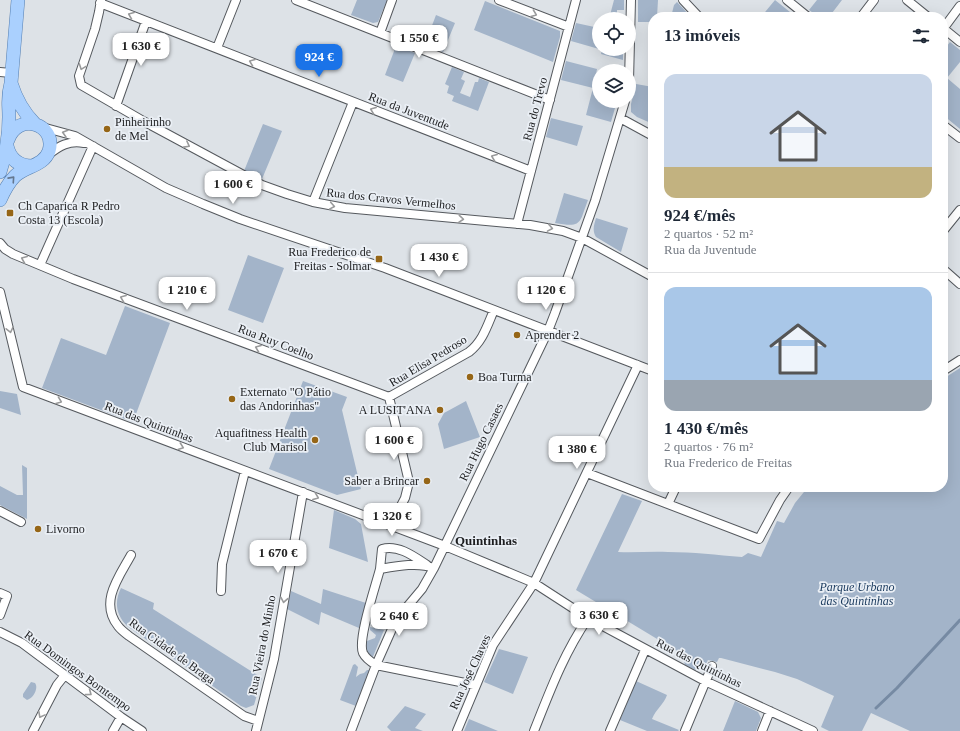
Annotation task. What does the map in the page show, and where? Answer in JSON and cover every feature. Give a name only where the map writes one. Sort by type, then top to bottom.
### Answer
[{"type":"main road","points":[[0,172],[6,157],[9,117],[7,76],[18,0]]},
{"type":"main road","points":[[0,200],[4,190],[15,176],[42,161],[49,152],[48,135],[28,118],[17,101],[7,76]]},
{"type":"main road","points":[[32,166],[26,166],[15,161],[11,157],[7,143],[12,131],[15,128],[25,124],[37,125]]},
{"type":"street","points":[[217,48],[236,0]]},
{"type":"street","points":[[296,0],[550,100]]},
{"type":"street","points":[[380,33],[392,0]]},
{"type":"street","points":[[499,0],[569,27]]},
{"type":"street","name":"Rua do Trevo","points":[[517,224],[576,0]]},
{"type":"street","points":[[629,64],[631,0]]},
{"type":"street","points":[[683,0],[694,12]]},
{"type":"street","points":[[786,0],[802,12]]},
{"type":"street","points":[[866,12],[874,0]]},
{"type":"street","points":[[907,0],[922,12]]},
{"type":"street","name":"Rua da Juventude","points":[[100,1],[146,21],[531,172]]},
{"type":"street","name":"Rua dos Cravos Vermelhos","points":[[100,1],[97,22],[80,70],[79,81],[84,88],[262,185],[313,202],[345,208],[517,224],[563,231],[582,238],[648,274]]},
{"type":"street","points":[[948,22],[960,6]]},
{"type":"street","points":[[116,106],[146,21]]},
{"type":"street","points":[[948,32],[960,42]]},
{"type":"street","points":[[313,202],[353,102]]},
{"type":"street","name":"Rua Hugo Casaes","points":[[351,731],[376,666],[396,620],[422,589],[431,567],[445,546],[548,331],[595,201],[623,108]]},
{"type":"street","points":[[620,118],[648,133]]},
{"type":"street","points":[[37,125],[68,133],[166,188],[240,219],[385,268],[648,369]]},
{"type":"street","points":[[948,128],[960,138]]},
{"type":"street","points":[[46,157],[58,147],[71,142],[91,145]]},
{"type":"street","points":[[40,265],[91,145]]},
{"type":"street","points":[[948,225],[960,210]]},
{"type":"street","name":"Rua Ruy Coelho","points":[[0,243],[5,249],[14,254],[73,279],[389,397]]},
{"type":"street","points":[[948,274],[960,284]]},
{"type":"street","name":"Rua das Quintinhas","points":[[0,292],[23,387],[391,525],[534,583],[588,618],[645,650],[705,681],[813,731]]},
{"type":"street","name":"Rua Elisa Pedroso","points":[[391,525],[405,498],[409,482],[389,397],[469,352],[478,345],[494,310]]},
{"type":"street","points":[[948,368],[960,360]]},
{"type":"street","name":"Rua José Chaves","points":[[457,731],[493,645],[534,583],[638,366]]},
{"type":"street","points":[[221,591],[222,564],[245,471]]},
{"type":"street","points":[[587,472],[759,539],[786,492]]},
{"type":"street","name":"Rua Vieira do Minho","points":[[256,731],[274,659],[303,492]]},
{"type":"street","points":[[668,504],[674,492]]},
{"type":"street","points":[[0,511],[21,522]]},
{"type":"street","points":[[431,567],[408,553],[389,547],[382,549],[380,569],[362,635],[362,652],[367,659],[376,666],[476,685]]},
{"type":"street","name":"Rua Cidade de Braga","points":[[131,555],[111,594],[110,610],[112,618],[118,627],[244,716],[258,722]]},
{"type":"street","points":[[380,569],[396,566],[431,567]]},
{"type":"street","points":[[0,593],[7,596],[0,615]]},
{"type":"street","points":[[534,731],[561,663],[574,638],[588,618]]},
{"type":"street","name":"Rua Domingos Bomtempo","points":[[0,632],[22,643],[120,717],[142,731]]},
{"type":"street","points":[[610,731],[645,650]]},
{"type":"street","points":[[685,731],[712,666]]},
{"type":"street","points":[[33,731],[57,685],[65,675]]},
{"type":"street","points":[[762,731],[770,711]]},
{"type":"street","points":[[113,731],[120,717]]},
{"type":"green space","points":[[357,0],[387,0],[378,22],[373,23],[351,15]]},
{"type":"green space","points":[[614,0],[624,0],[624,10],[611,12]]},
{"type":"green space","points":[[638,0],[658,0],[657,12],[648,12],[648,22],[638,22]]},
{"type":"green space","points":[[775,0],[790,12],[765,12]]},
{"type":"green space","points":[[817,0],[842,0],[833,12],[812,12],[809,10]]},
{"type":"green space","points":[[485,1],[560,31],[560,37],[553,62],[474,30]]},
{"type":"green space","points":[[677,2],[686,12],[672,12],[674,5]]},
{"type":"green space","points":[[436,15],[455,23],[443,52],[425,44]]},
{"type":"green space","points":[[576,23],[592,26],[592,47],[571,41]]},
{"type":"green space","points":[[950,42],[960,50],[960,62],[948,77],[948,45]]},
{"type":"green space","points":[[396,46],[415,53],[403,82],[385,75]]},
{"type":"green space","points":[[608,56],[623,56],[623,60]]},
{"type":"green space","points":[[566,61],[592,68],[592,88],[561,80]]},
{"type":"green space","points":[[452,67],[464,72],[461,79],[465,81],[460,93],[470,97],[475,82],[478,82],[479,78],[489,82],[478,111],[452,101],[454,96],[447,93],[449,86],[445,84]]},
{"type":"green space","points":[[948,79],[960,89],[960,129],[948,119]]},
{"type":"green space","points":[[636,84],[648,86],[648,122],[637,117],[631,112],[631,108],[636,108]]},
{"type":"green space","points":[[592,92],[592,108],[615,108],[611,122],[586,115]]},
{"type":"green space","points":[[551,118],[583,126],[577,146],[546,137]]},
{"type":"green space","points":[[263,124],[282,131],[262,179],[244,171]]},
{"type":"green space","points":[[564,193],[588,200],[581,219],[575,224],[555,223]]},
{"type":"green space","points":[[596,218],[628,228],[621,252],[596,237],[594,225]]},
{"type":"green space","points":[[248,255],[284,268],[263,323],[228,310]]},
{"type":"green space","points":[[125,306],[170,323],[133,422],[42,388],[61,338],[106,355]]},
{"type":"green space","name":"Parque Urbano das Quintinhas","points":[[960,368],[960,731],[910,731],[871,713],[862,731],[829,731],[821,727],[834,696],[797,679],[721,658],[719,658],[717,662],[708,660],[701,669],[693,669],[685,665],[682,654],[576,590],[622,494],[642,501],[618,552],[687,552],[742,557],[748,553],[761,557],[777,521],[784,523],[795,503],[804,492],[948,492],[948,376]]},
{"type":"green space","name":"Aquafitness Health Club Marisol","points":[[303,381],[347,397],[342,410],[361,489],[337,495],[269,469]]},
{"type":"green space","points":[[0,391],[17,394],[21,415],[0,408]]},
{"type":"green space","points":[[466,401],[480,437],[444,449],[438,424],[444,413]]},
{"type":"green space","points":[[22,465],[27,468],[27,519],[0,505],[0,486],[17,495],[23,495]]},
{"type":"green space","points":[[334,510],[355,519],[361,524],[368,562],[329,548]]},
{"type":"green space","points":[[121,588],[154,603],[153,609],[262,678],[254,705],[246,708],[241,706],[127,626],[120,617],[117,608],[117,598]]},
{"type":"green space","points":[[323,589],[366,603],[359,628],[321,612],[319,625],[287,609],[291,591],[321,604]]},
{"type":"green space","points":[[370,627],[384,630],[372,659],[367,653],[366,644],[367,641],[375,638],[376,635],[370,630]]},
{"type":"green space","points":[[499,649],[528,657],[513,694],[484,682]]},
{"type":"green space","points":[[355,664],[358,667],[356,677],[367,670],[370,670],[356,706],[340,700],[353,665]]},
{"type":"green space","points":[[636,681],[667,695],[652,719],[679,730],[678,731],[647,731],[620,720]]},
{"type":"green space","points":[[31,682],[35,683],[36,690],[31,698],[27,700],[23,697],[23,694]]},
{"type":"green space","points":[[735,701],[758,712],[761,718],[756,731],[723,731]]},
{"type":"green space","points":[[405,706],[426,714],[415,728],[423,731],[391,731],[387,727]]},
{"type":"green space","points":[[469,719],[498,731],[464,731]]},
{"type":"waterway","points":[[876,708],[897,688],[960,620]]},
{"type":"place","name":"Pinheirinho de Mel","points":[[107,129]]},
{"type":"place","name":"Ch Caparica R Pedro Costa 13 (Escola)","points":[[10,213]]},
{"type":"place","name":"Rua Frederico de Freitas - Solmar","points":[[379,259]]},
{"type":"place","name":"Aprender 2","points":[[517,335]]},
{"type":"place","name":"Boa Turma","points":[[470,377]]},
{"type":"place","name":"Externato \"O Pátio das Andorinhas\"","points":[[232,399]]},
{"type":"place","name":"A LUSIT'ANA","points":[[440,410]]},
{"type":"place","name":"Aquafitness Health Club Marisol","points":[[315,440]]},
{"type":"place","name":"Saber a Brincar","points":[[427,481]]},
{"type":"place","name":"Livorno","points":[[38,529]]},
{"type":"district","name":"Quintinhas","points":[[486,540]]}]
